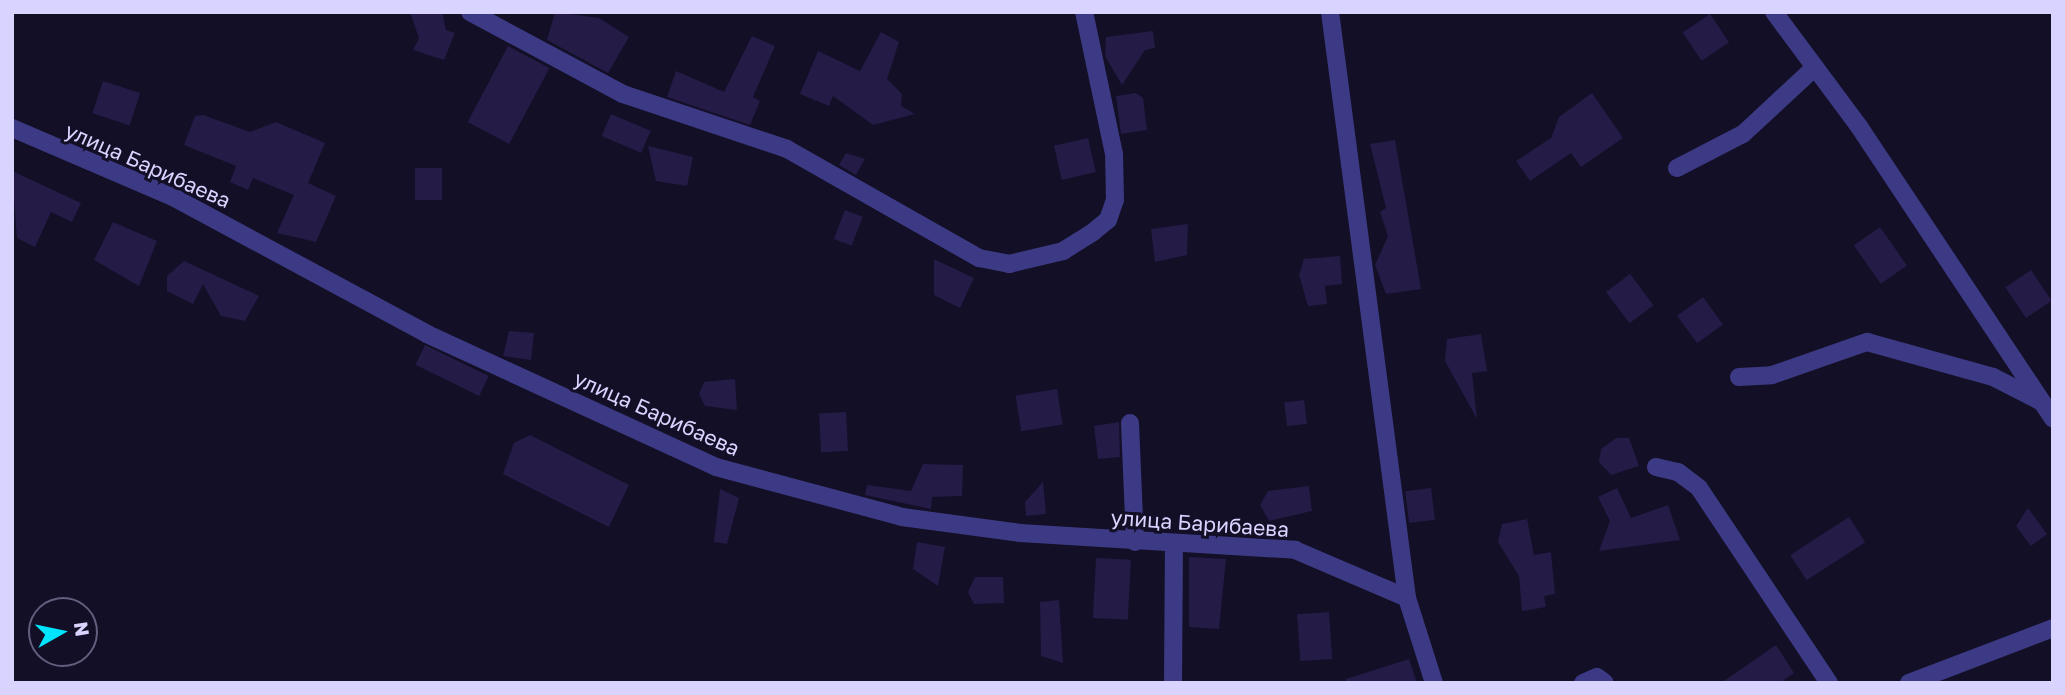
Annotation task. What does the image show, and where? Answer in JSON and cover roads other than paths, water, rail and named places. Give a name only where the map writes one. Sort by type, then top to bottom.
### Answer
[{"type":"street","points":[[470,12],[623,94],[787,149],[979,258],[1009,264],[1063,250],[1093,232],[1108,220],[1115,200],[1114,153],[1084,12]]},
{"type":"street","points":[[1330,12],[1406,598],[1434,683]]},
{"type":"street","points":[[1774,12],[2053,419]]},
{"type":"street","points":[[1677,168],[1743,134],[1814,69]]},
{"type":"street","name":"улица Барибаева","points":[[12,128],[173,197],[427,334],[716,467],[902,517],[1135,542],[1295,550],[1406,598]]},
{"type":"street","points":[[1738,377],[1772,375],[1867,342],[1993,377],[2041,401]]},
{"type":"street","points":[[1130,423],[1135,542]]},
{"type":"street","points":[[1656,467],[1678,472],[1699,488],[1829,683]]},
{"type":"street","points":[[1173,683],[1174,545]]},
{"type":"street","points":[[1909,683],[2053,628]]},
{"type":"street","points":[[1583,683],[1597,677],[1604,682]]}]
